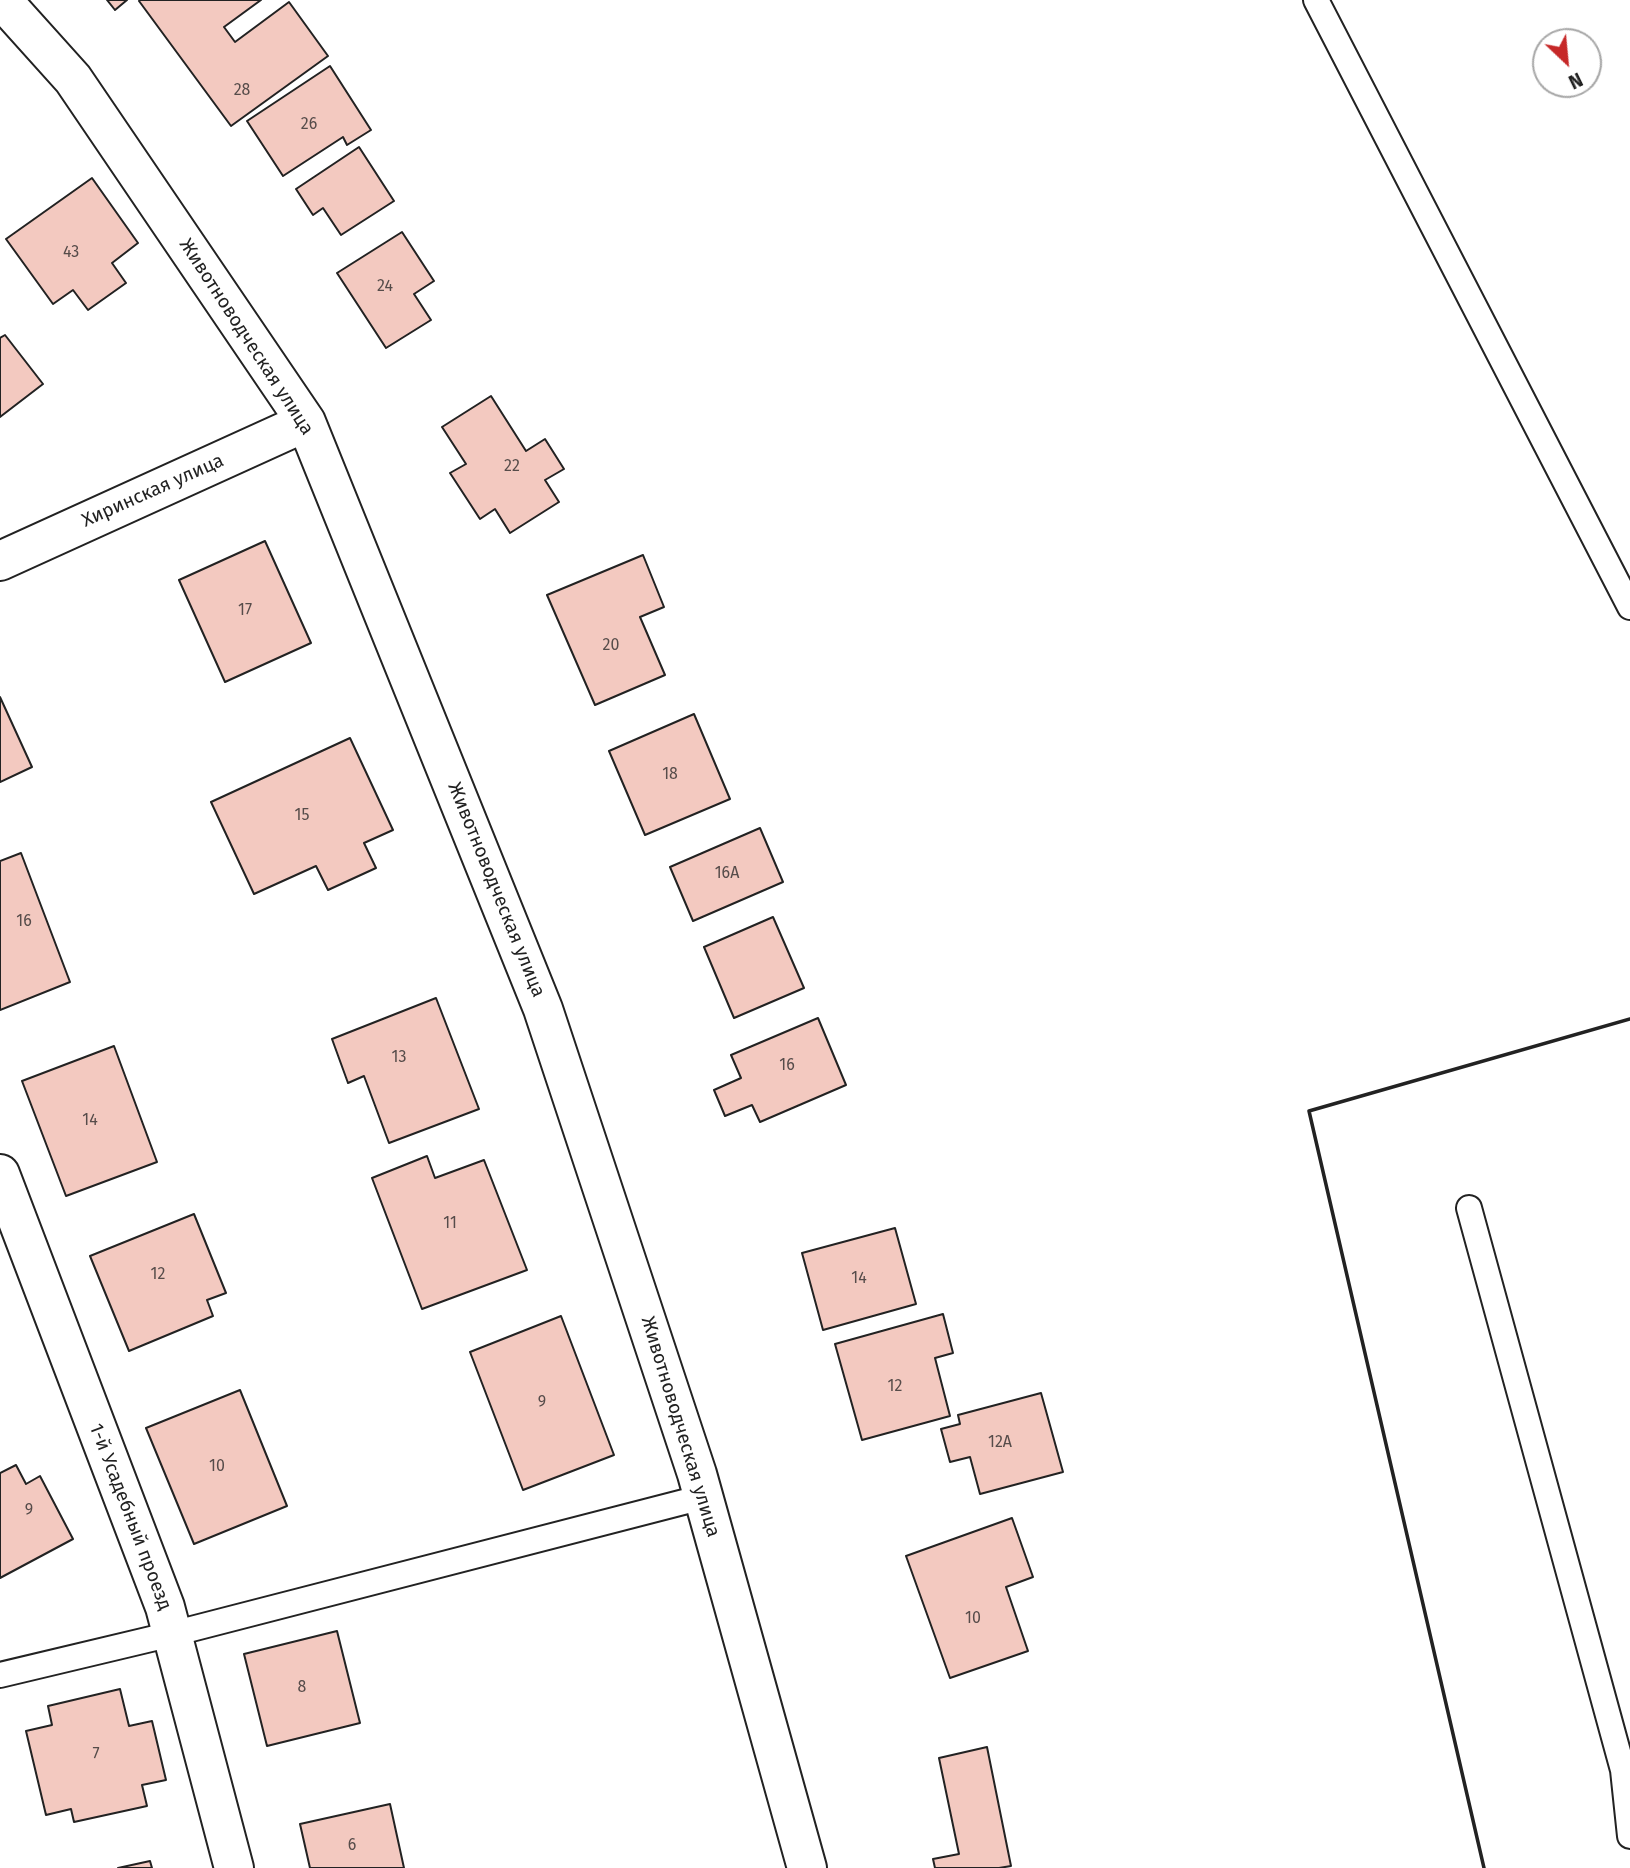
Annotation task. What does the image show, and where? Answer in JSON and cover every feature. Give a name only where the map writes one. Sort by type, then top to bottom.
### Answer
[{"type":"street","name":"Животноводческая улица","points":[[2,0],[73,79],[306,422],[544,1009],[703,1497],[807,1868]]},
{"type":"street","name":"Хиринская улица","points":[[0,561],[306,422]]},
{"type":"street","name":"1-й Усадебный проезд","points":[[0,1174],[160,1594],[234,1868]]},
{"type":"lane","points":[[1316,0],[1630,607]]},
{"type":"lane","points":[[1469,1208],[1623,1770],[1630,1836]]},
{"type":"lane","points":[[0,1675],[703,1497]]},
{"type":"building","points":[[107,0],[127,0],[115,10]]},
{"type":"building","points":[[140,0],[261,0],[224,27],[235,42],[289,2],[328,56],[231,126]]},
{"type":"building","points":[[330,66],[371,130],[347,145],[343,137],[283,176],[247,121]]},
{"type":"building","points":[[359,147],[394,201],[341,235],[323,208],[313,215],[296,189]]},
{"type":"building","points":[[92,178],[138,243],[112,263],[126,283],[88,310],[73,290],[53,304],[6,239]]},
{"type":"building","points":[[402,232],[434,281],[414,294],[431,320],[386,348],[337,273]]},
{"type":"building","points":[[5,335],[43,384],[0,417],[0,338]]},
{"type":"building","points":[[491,396],[526,451],[545,439],[564,469],[545,480],[559,502],[510,533],[495,509],[480,519],[450,473],[466,464],[442,427]]},
{"type":"building","points":[[265,541],[311,643],[225,682],[179,580]]},
{"type":"building","points":[[643,555],[664,607],[640,617],[665,675],[595,705],[547,595]]},
{"type":"building","points":[[0,697],[32,767],[0,782]]},
{"type":"building","points":[[694,714],[730,799],[645,835],[609,751]]},
{"type":"building","points":[[350,738],[393,830],[364,843],[376,868],[328,890],[316,866],[254,894],[211,802]]},
{"type":"building","points":[[760,828],[783,882],[693,921],[670,867]]},
{"type":"building","points":[[21,853],[70,982],[0,1010],[0,861]]},
{"type":"building","points":[[773,917],[804,988],[734,1018],[704,947]]},
{"type":"building","points":[[436,998],[479,1109],[389,1143],[364,1076],[348,1083],[332,1039]]},
{"type":"building","points":[[818,1018],[846,1085],[760,1122],[752,1105],[725,1116],[714,1090],[741,1078],[731,1055]]},
{"type":"building","points":[[114,1046],[157,1162],[66,1196],[22,1081]]},
{"type":"building","points":[[427,1156],[435,1178],[484,1160],[527,1270],[422,1309],[372,1178]]},
{"type":"building","points":[[194,1214],[226,1293],[207,1300],[213,1316],[129,1351],[90,1256]]},
{"type":"building","points":[[895,1228],[916,1304],[823,1330],[802,1253]]},
{"type":"building","points":[[943,1314],[953,1353],[935,1358],[950,1416],[862,1440],[835,1344]]},
{"type":"building","points":[[561,1316],[614,1455],[523,1490],[470,1352]]},
{"type":"building","points":[[240,1390],[287,1506],[194,1544],[146,1428]]},
{"type":"building","points":[[1041,1393],[1063,1472],[980,1494],[970,1457],[950,1462],[941,1429],[960,1424],[958,1415]]},
{"type":"building","points":[[16,1465],[26,1484],[40,1476],[73,1539],[0,1578],[0,1473]]},
{"type":"building","points":[[1012,1518],[1033,1577],[1006,1587],[1028,1651],[950,1678],[906,1556]]},
{"type":"building","points":[[337,1631],[360,1723],[267,1746],[244,1654]]},
{"type":"building","points":[[120,1689],[129,1726],[152,1721],[166,1780],[142,1785],[147,1806],[74,1822],[71,1809],[46,1815],[26,1731],[52,1725],[48,1706]]},
{"type":"building","points":[[987,1747],[1011,1866],[935,1868],[933,1859],[959,1854],[939,1758]]},
{"type":"building","points":[[390,1804],[404,1868],[310,1868],[300,1824]]},
{"type":"building","points":[[150,1861],[152,1868],[118,1868]]},
{"type":"wall","points":[[1484,1868],[1309,1111],[1630,1019]]}]
